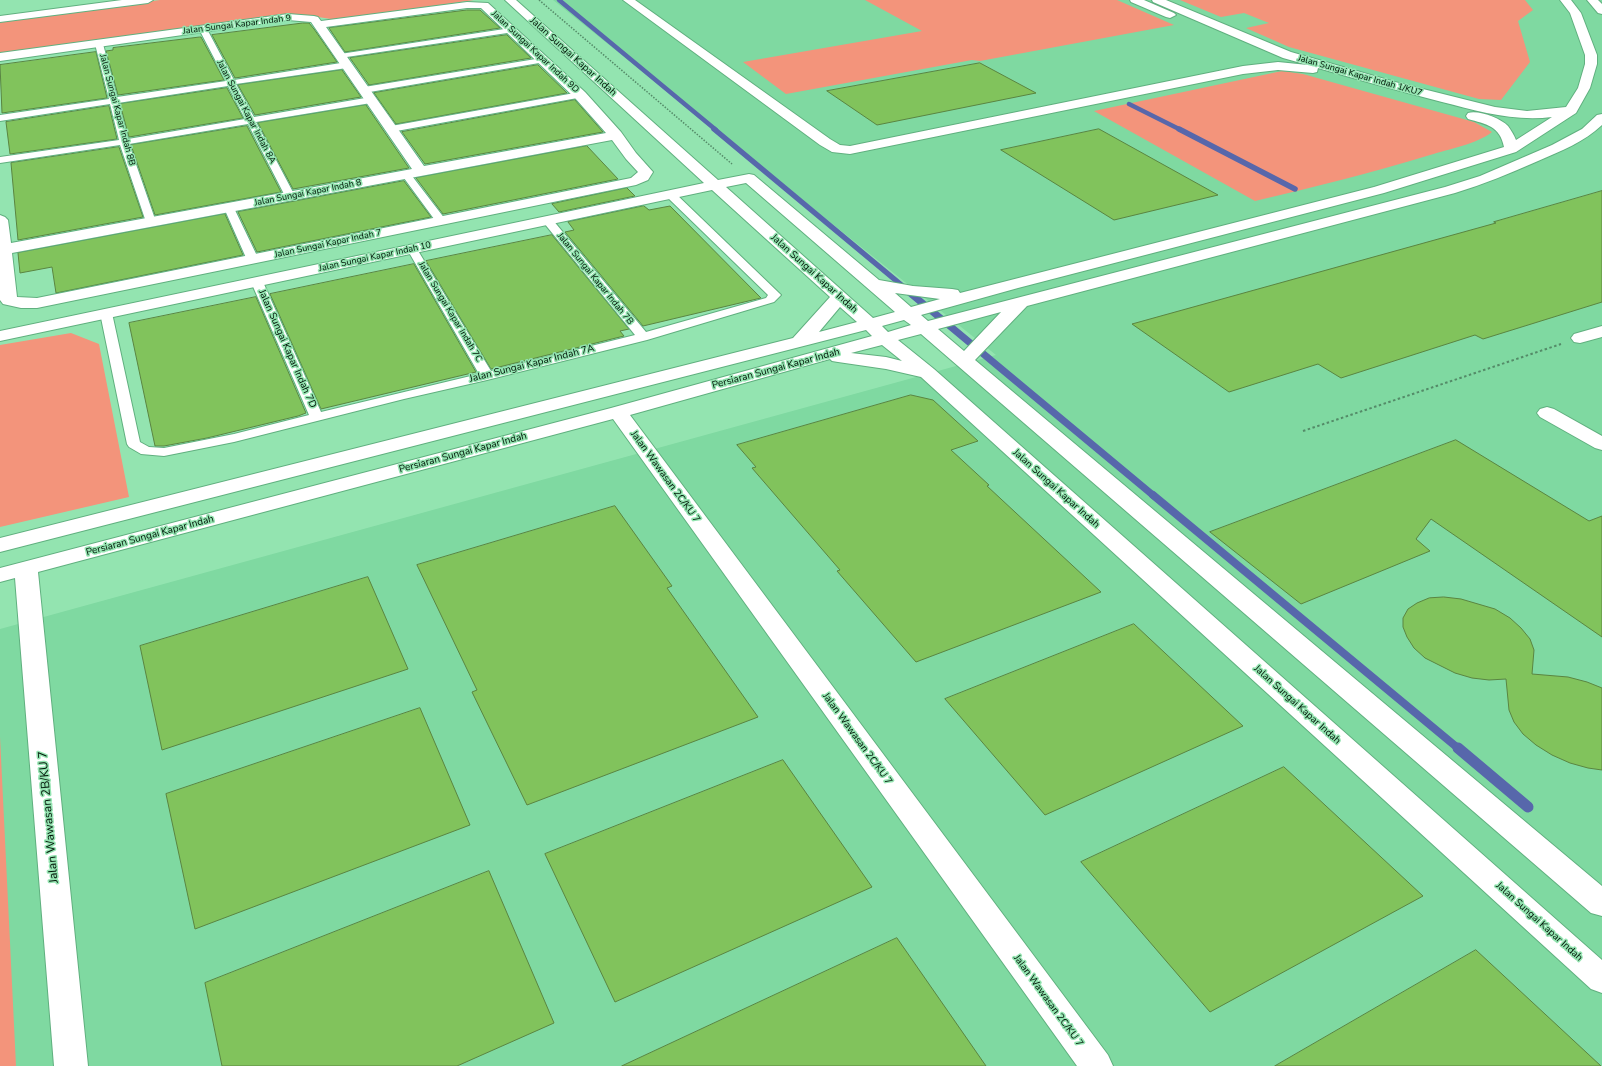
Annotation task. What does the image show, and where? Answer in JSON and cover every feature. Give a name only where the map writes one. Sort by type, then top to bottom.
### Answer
[{"type":"street","points":[[0,19],[97,3],[148,0]]},
{"type":"street","name":"Jalan Sungai Kapar Indah","points":[[510,0],[1602,978]]},
{"type":"street","points":[[628,0],[837,149],[850,150],[1243,70],[1278,66],[1313,69]]},
{"type":"street","name":"Jalan Sungai Kapar Indah 1/KU7","points":[[1134,0],[1259,52],[1313,69],[1491,115],[1527,115],[1571,110]]},
{"type":"street","name":"Jalan Sungai Kapar Indah 1/KU7","points":[[1158,0],[1287,55],[1491,115],[1509,137],[1510,149]]},
{"type":"street","points":[[922,319],[947,302],[1379,190],[1510,149],[1527,140],[1571,110],[1584,88],[1596,53],[1574,13],[1565,0]]},
{"type":"street","points":[[1592,0],[1602,11]]},
{"type":"street","name":"Jalan Sungai Kapar Indah 9D","points":[[318,25],[480,4],[484,5],[580,95],[616,135]]},
{"type":"street","name":"Jalan Sungai Kapar Indah 9","points":[[0,57],[288,17],[314,19],[318,25]]},
{"type":"street","points":[[318,25],[391,129],[413,173]]},
{"type":"street","points":[[1243,70],[1258,64],[1261,57],[1259,52]]},
{"type":"street","points":[[922,319],[962,318],[1374,210],[1471,183],[1521,164],[1557,148],[1587,132],[1602,118]]},
{"type":"street","name":"Jalan Sungai Kapar Indah 8","points":[[2,250],[616,135]]},
{"type":"street","name":"Jalan Sungai Kapar Indah 7","points":[[2,250],[9,300],[21,303],[37,303],[636,182],[643,177],[646,172],[631,156],[616,135]]},
{"type":"street","points":[[749,178],[872,283],[922,319],[964,361],[1602,904]]},
{"type":"street","name":"Jalan Sungai Kapar Indah 10","points":[[0,336],[749,178]]},
{"type":"street","points":[[0,220],[2,250]]},
{"type":"street","points":[[872,283],[927,294],[956,294],[988,291]]},
{"type":"street","points":[[800,341],[832,308],[839,296]]},
{"type":"street","points":[[964,361],[1020,303]]},
{"type":"street","name":"Persiaran Sungai Kapar Indah","points":[[0,545],[800,341],[878,331],[922,319]]},
{"type":"street","name":"Persiaran Sungai Kapar Indah","points":[[0,575],[618,412],[827,355],[878,331]]},
{"type":"street","points":[[1580,338],[1602,331]]},
{"type":"street","points":[[827,355],[886,363],[927,373]]},
{"type":"street","name":"Jalan Wawasan 2C/KU 7","points":[[618,412],[1096,1066]]},
{"type":"street","points":[[1547,413],[1602,444]]},
{"type":"street","name":"Jalan Wawasan 2B/KU 7","points":[[26,568],[71,1066]]},
{"type":"lane","name":"Jalan Sungai Kapar Indah 8A","points":[[203,29],[290,196]]},
{"type":"lane","points":[[0,118],[231,84],[343,60],[510,30]]},
{"type":"lane","name":"Jalan Sungai Kapar Indah 8B","points":[[99,44],[124,142],[151,222]]},
{"type":"lane","points":[[0,160],[124,142],[250,120],[542,60]]},
{"type":"lane","points":[[391,129],[580,95]]},
{"type":"lane","points":[[413,173],[441,221]]},
{"type":"lane","name":"Jalan Sungai Kapar Indah 7A","points":[[106,313],[134,444],[146,451],[164,452],[211,443],[643,337],[770,300],[775,295],[671,195]]},
{"type":"lane","points":[[229,208],[253,260]]},
{"type":"lane","name":"Jalan Sungai Kapar Indah 7B","points":[[548,221],[643,337]]},
{"type":"lane","name":"Jalan Sungai Kapar Indah 7C","points":[[412,249],[487,376]]},
{"type":"lane","name":"Jalan Sungai Kapar Indah 7D","points":[[257,282],[317,416]]},
{"type":"path","name":"Jalan Sungai Kapar Indah","points":[[539,0],[749,178]]},
{"type":"path","points":[[1303,431],[1580,338]]},
{"type":"shaded area","points":[[160,0],[474,0],[337,20],[312,16],[284,15],[0,54],[0,21]]},
{"type":"shaded area","points":[[553,0],[1602,0],[1602,1066],[0,1066],[0,629],[996,355]]},
{"type":"shaded area","points":[[865,0],[1117,0],[1174,25],[980,61],[972,60],[786,94],[743,62],[922,31]]},
{"type":"shaded area","points":[[1180,0],[1525,0],[1533,10],[1518,21],[1530,62],[1501,100],[1479,99],[1289,47],[1246,28],[1269,23],[1244,13],[1221,17]]},
{"type":"shaded area","points":[[1282,71],[1303,74],[1474,122],[1492,132],[1471,143],[1365,174],[1255,201],[1094,111]]},
{"type":"shaded area","points":[[71,333],[99,344],[129,497],[0,527],[0,345]]},
{"type":"shaded area","points":[[0,737],[16,1066],[0,1066]]},
{"type":"building","points":[[467,10],[480,10],[500,28],[345,52],[329,28]]},
{"type":"building","points":[[309,23],[337,62],[235,78],[212,35]]},
{"type":"building","points":[[507,35],[531,58],[369,85],[350,58]]},
{"type":"building","points":[[201,37],[224,80],[118,95],[106,51],[113,50],[113,48]]},
{"type":"building","points":[[96,52],[107,98],[2,113],[0,65]]},
{"type":"building","points":[[980,63],[1036,93],[877,125],[827,91]]},
{"type":"building","points":[[538,65],[567,93],[396,124],[374,93]]},
{"type":"building","points":[[342,70],[361,97],[255,115],[238,85]]},
{"type":"building","points":[[227,88],[243,118],[129,137],[120,104]]},
{"type":"building","points":[[575,100],[603,132],[425,164],[402,132]]},
{"type":"building","points":[[366,105],[409,168],[293,189],[258,123]]},
{"type":"building","points":[[109,106],[117,139],[10,154],[6,122]]},
{"type":"building","points":[[247,126],[281,192],[155,215],[131,145]]},
{"type":"building","points":[[1099,129],[1218,195],[1114,220],[1001,150]]},
{"type":"building","points":[[587,146],[618,179],[443,214],[416,178]]},
{"type":"building","points":[[119,147],[143,217],[18,240],[11,163]]},
{"type":"building","points":[[404,181],[431,217],[257,252],[238,212]]},
{"type":"building","points":[[627,188],[635,196],[559,212],[552,204]]},
{"type":"building","points":[[1602,191],[1602,302],[1483,339],[1475,335],[1341,378],[1318,364],[1229,392],[1132,324],[1496,223],[1494,222]]},
{"type":"building","points":[[644,206],[649,210],[670,206],[761,298],[643,326],[565,232],[574,230],[568,222]]},
{"type":"building","points":[[225,214],[243,255],[56,293],[52,267],[20,273],[18,253]]},
{"type":"building","points":[[552,235],[629,329],[620,331],[624,336],[491,369],[426,261]]},
{"type":"building","points":[[414,264],[476,372],[321,409],[270,294]]},
{"type":"building","points":[[256,297],[306,413],[207,438],[164,446],[155,446],[129,323]]},
{"type":"building","points":[[911,395],[933,400],[978,441],[951,450],[989,485],[987,486],[1101,592],[916,662],[837,571],[840,570],[752,468],[756,467],[737,445]]},
{"type":"building","points":[[1456,440],[1589,521],[1602,516],[1602,637],[1431,519],[1416,539],[1430,551],[1301,604],[1210,532]]},
{"type":"building","points":[[615,506],[672,586],[667,588],[758,717],[527,805],[472,692],[477,690],[417,565]]},
{"type":"building","points":[[368,577],[408,669],[162,750],[140,646]]},
{"type":"building","points":[[1444,597],[1461,599],[1495,609],[1510,618],[1530,639],[1534,650],[1532,674],[1568,677],[1602,688],[1602,770],[1570,763],[1552,755],[1536,745],[1523,734],[1514,722],[1509,710],[1506,679],[1489,680],[1472,678],[1455,673],[1425,658],[1414,648],[1403,627],[1403,618],[1408,609],[1429,598]]},
{"type":"building","points":[[1134,624],[1243,726],[1045,815],[945,699]]},
{"type":"building","points":[[420,708],[470,825],[195,929],[166,794]]},
{"type":"building","points":[[783,760],[872,887],[615,1002],[545,854]]},
{"type":"building","points":[[1284,767],[1423,896],[1210,1012],[1081,862]]},
{"type":"building","points":[[489,871],[554,1023],[457,1066],[222,1066],[205,983]]},
{"type":"building","points":[[897,938],[986,1066],[622,1066]]},
{"type":"building","points":[[1476,950],[1601,1066],[1275,1066]]},
{"type":"waterway","points":[[559,0],[716,130]]},
{"type":"waterway","points":[[1129,104],[1179,129]]},
{"type":"waterway","points":[[714,129],[911,293]]},
{"type":"waterway","points":[[1179,129],[1295,189]]},
{"type":"waterway","points":[[909,292],[1154,496]]},
{"type":"waterway","points":[[1153,495],[1459,749]]},
{"type":"waterway","points":[[1458,748],[1528,807]]}]
